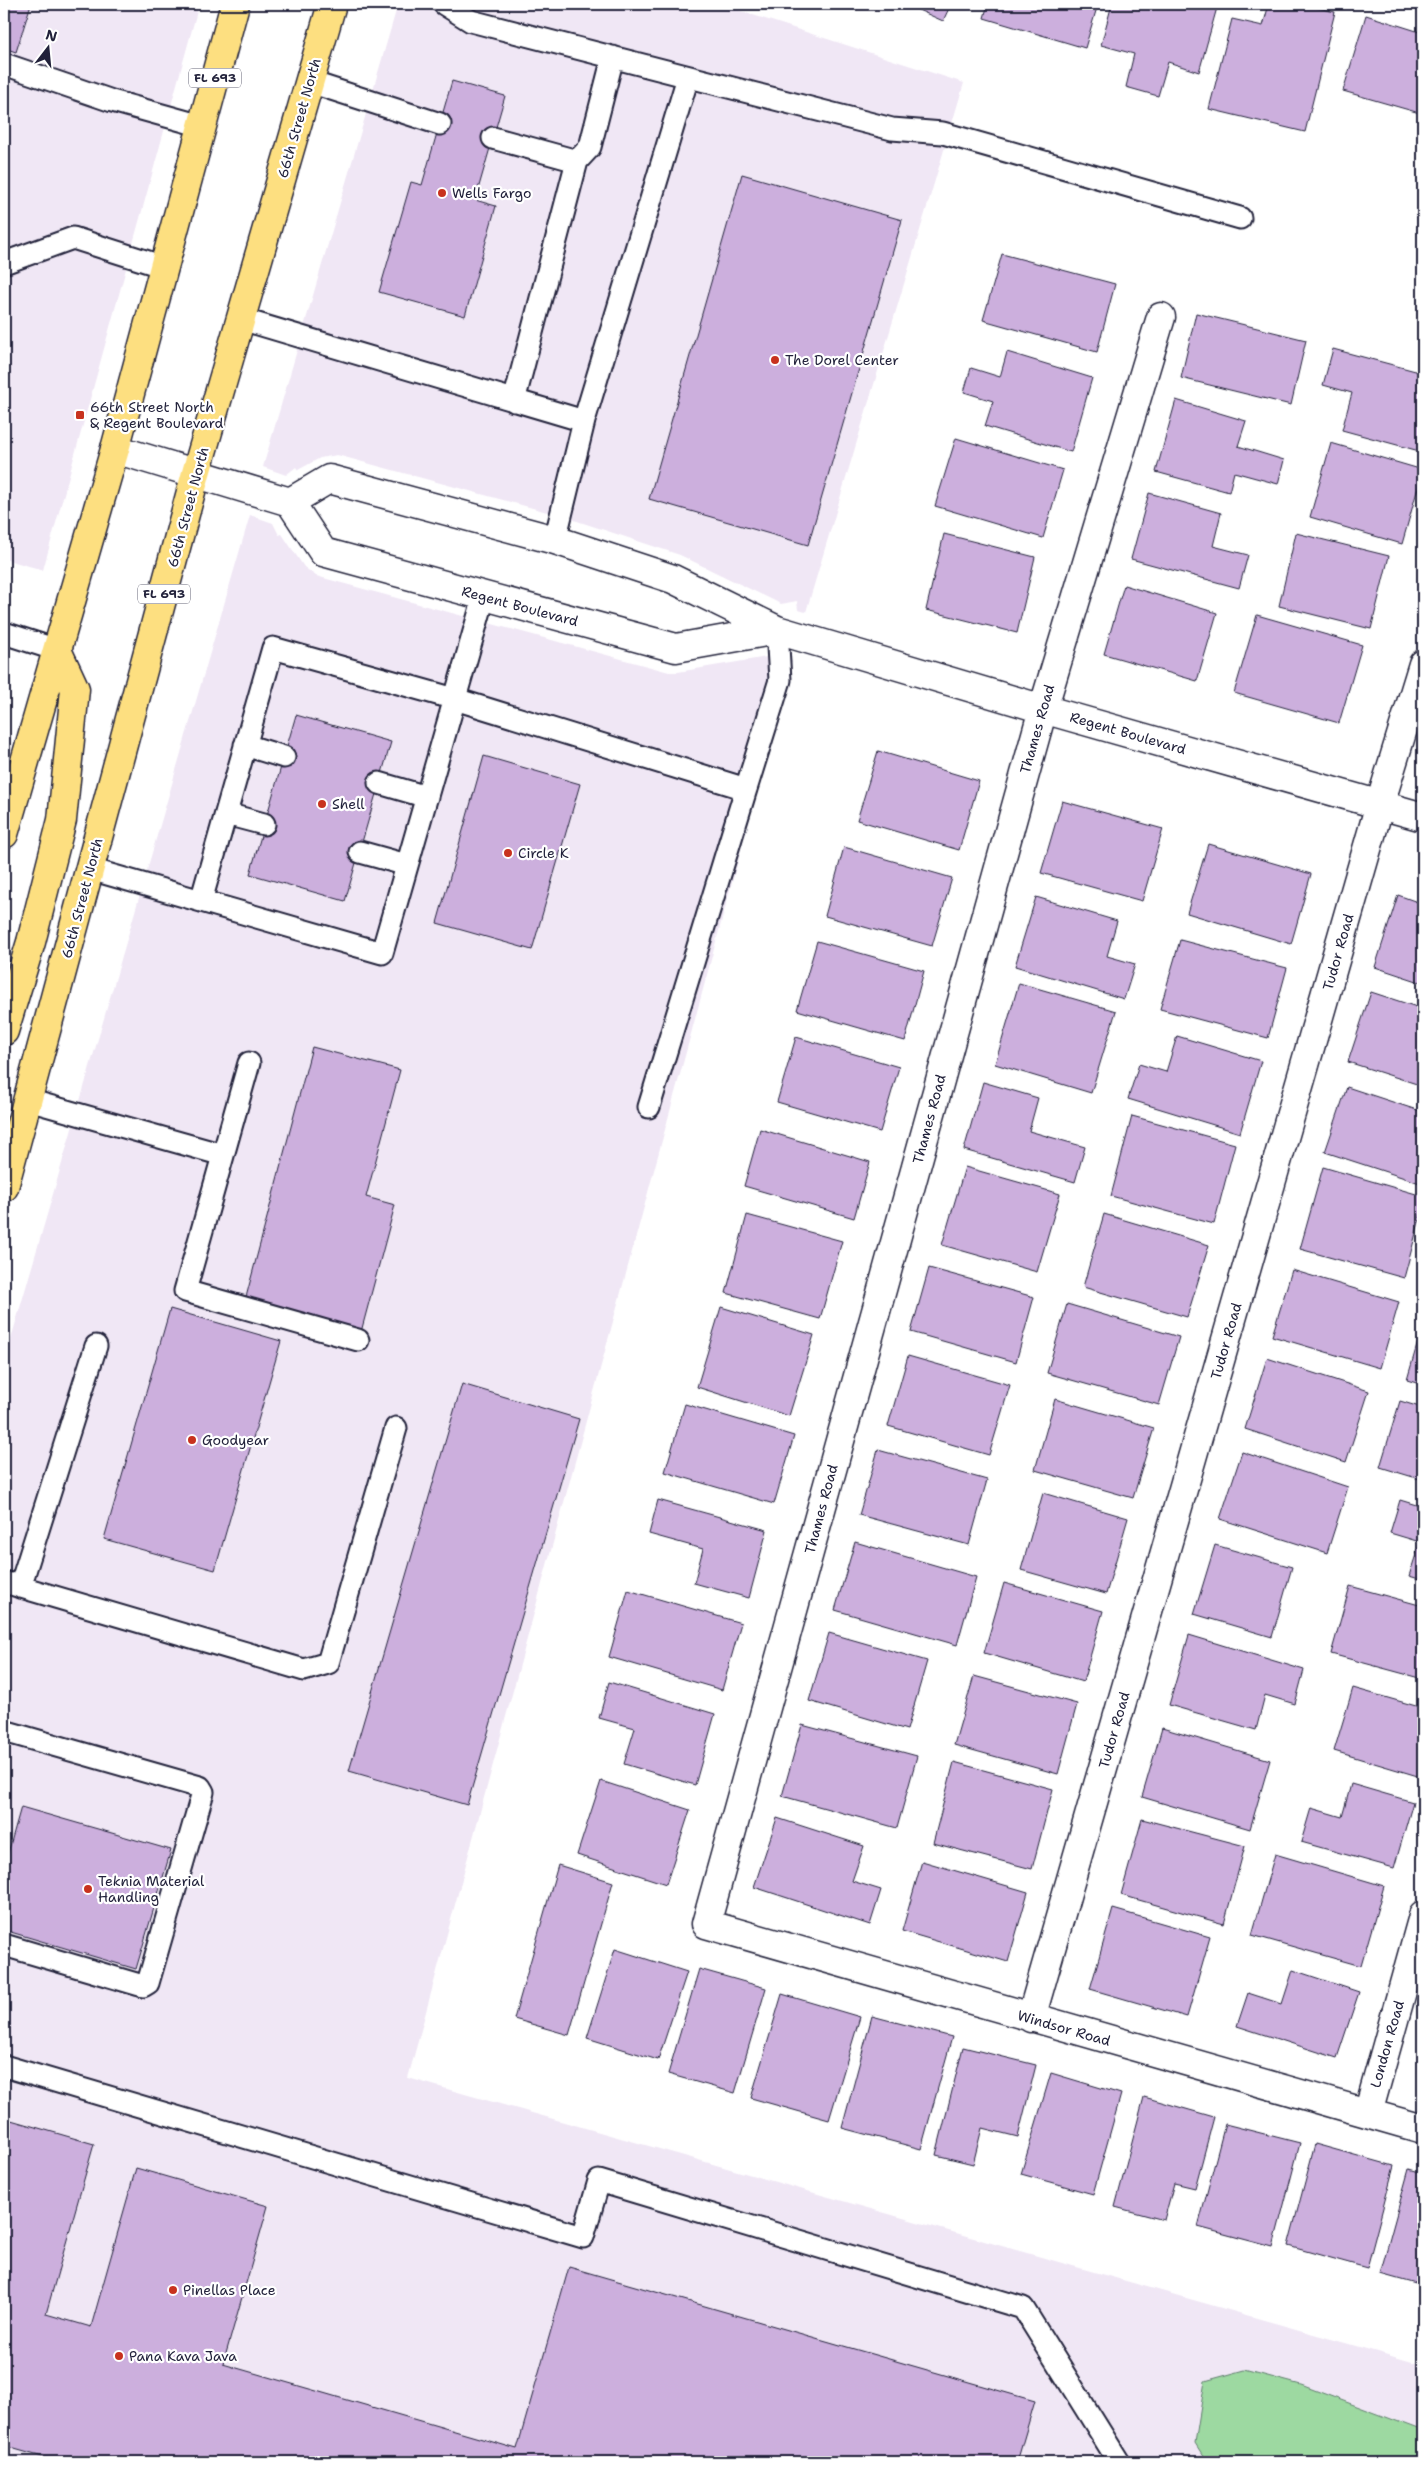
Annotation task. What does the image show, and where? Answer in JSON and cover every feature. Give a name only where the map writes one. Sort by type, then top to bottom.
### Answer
[{"type":"main road","name":"FL 693","points":[[4,834],[115,448],[234,4]]},
{"type":"main road","name":"66th Street North","points":[[4,1187],[196,472],[332,4]]},
{"type":"main road","points":[[4,1031],[31,942],[62,820],[75,689],[57,650]]},
{"type":"main road","points":[[4,1112],[14,1149]]},
{"type":"street","name":"Thames Road","points":[[706,1924],[1042,709],[1162,317]]},
{"type":"street","points":[[115,448],[290,502]]},
{"type":"street","name":"Regent Boulevard","points":[[777,630],[676,648],[322,552],[290,502],[329,479],[555,540],[673,579],[777,630],[1042,709],[1423,817]]},
{"type":"street","name":"Tudor Road","points":[[1031,2018],[1380,804],[1423,664]]},
{"type":"street","name":"London Road","points":[[1368,2113],[1423,1916]]},
{"type":"street","name":"Windsor Road","points":[[706,1924],[1423,2129]]},
{"type":"lane","points":[[444,4],[471,21],[892,129],[943,133],[1240,218]]},
{"type":"lane","points":[[514,401],[577,161],[590,147],[613,57]]},
{"type":"lane","points":[[4,64],[112,100],[202,126]]},
{"type":"lane","points":[[555,540],[584,422],[688,76]]},
{"type":"lane","points":[[310,82],[440,124]]},
{"type":"lane","points":[[493,138],[577,161]]},
{"type":"lane","points":[[4,263],[73,238],[164,267]]},
{"type":"lane","points":[[241,319],[584,422]]},
{"type":"lane","points":[[90,869],[382,953],[484,597]]},
{"type":"lane","points":[[649,1107],[780,680],[777,630]]},
{"type":"lane","points":[[4,633],[57,650]]},
{"type":"lane","points":[[201,900],[272,648],[455,699],[746,789]]},
{"type":"lane","points":[[245,745],[284,757]]},
{"type":"lane","points":[[379,783],[427,797]]},
{"type":"lane","points":[[226,814],[264,824]]},
{"type":"lane","points":[[360,852],[407,865]]},
{"type":"lane","points":[[249,1063],[185,1291],[358,1340]]},
{"type":"lane","points":[[28,1100],[223,1155]]},
{"type":"lane","points":[[96,1346],[12,1584],[304,1670],[328,1663],[396,1428]]},
{"type":"lane","points":[[4,1731],[200,1787],[203,1792],[148,1983],[143,1986],[4,1945]]},
{"type":"lane","points":[[4,2066],[583,2237],[599,2181],[1023,2308],[1119,2462]]},
{"type":"shaded area","points":[[4,4],[199,4],[43,570],[4,559]]},
{"type":"shaded area","points":[[398,4],[719,4],[964,83],[806,612],[798,610],[797,601],[781,604],[680,555],[562,516],[337,455],[320,458],[298,470],[296,467],[286,475],[263,467]]},
{"type":"shaded area","points":[[250,515],[273,523],[279,535],[282,534],[304,567],[316,576],[669,672],[773,656],[792,661],[408,2078],[1423,2365],[1423,2431],[1301,2385],[1245,2370],[1195,2443],[1207,2462],[4,2462],[4,1363]]},
{"type":"green space","points":[[1245,2370],[1301,2385],[1423,2431],[1423,2462],[1207,2462],[1195,2443],[1205,2381]]},
{"type":"building","points":[[4,4],[31,4],[16,52],[4,48]]},
{"type":"building","points":[[905,4],[951,4],[943,21]]},
{"type":"building","points":[[988,4],[1098,4],[1085,48],[984,18]]},
{"type":"building","points":[[1112,4],[1218,4],[1199,72],[1168,62],[1158,96],[1126,87],[1134,54],[1101,45]]},
{"type":"building","points":[[1269,4],[1301,4],[1335,12],[1305,132],[1209,109],[1232,19],[1263,26]]},
{"type":"building","points":[[1366,15],[1423,33],[1423,114],[1343,91]]},
{"type":"building","name":"Wells Fargo","points":[[452,81],[505,96],[475,200],[496,206],[465,316],[379,292],[411,182],[422,185]]},
{"type":"building","name":"The Dorel Center","points":[[742,174],[902,220],[808,545],[649,499]]},
{"type":"building","points":[[1002,254],[1115,284],[1097,352],[983,320]]},
{"type":"building","points":[[1196,313],[1306,340],[1291,405],[1181,378]]},
{"type":"building","points":[[1333,349],[1423,373],[1423,452],[1342,430],[1352,393],[1323,385]]},
{"type":"building","points":[[1007,352],[1092,378],[1071,452],[985,426],[993,401],[964,392],[971,368],[1000,377]]},
{"type":"building","points":[[1176,400],[1246,421],[1238,446],[1284,460],[1278,484],[1234,472],[1229,492],[1156,472]]},
{"type":"building","points":[[956,438],[1063,470],[1043,538],[935,506]]},
{"type":"building","points":[[1331,443],[1423,470],[1402,544],[1310,517]]},
{"type":"building","points":[[1149,493],[1221,513],[1213,546],[1248,555],[1239,588],[1131,559]]},
{"type":"building","points":[[1296,533],[1389,556],[1371,629],[1279,606]]},
{"type":"building","points":[[944,534],[1035,557],[1017,633],[926,610]]},
{"type":"building","points":[[1124,585],[1217,613],[1197,681],[1104,654]]},
{"type":"building","points":[[1257,615],[1362,645],[1339,723],[1234,693]]},
{"type":"building","name":"Shell","points":[[296,715],[391,742],[345,901],[250,874]]},
{"type":"building","points":[[878,751],[979,781],[959,850],[857,820]]},
{"type":"building","name":"Circle K","points":[[484,756],[580,784],[532,950],[437,923]]},
{"type":"building","points":[[1062,801],[1163,829],[1142,901],[1041,873]]},
{"type":"building","points":[[1208,844],[1311,874],[1291,944],[1187,913]]},
{"type":"building","points":[[844,847],[952,878],[932,946],[825,916]]},
{"type":"building","points":[[1398,895],[1423,904],[1423,983],[1375,967]]},
{"type":"building","points":[[1036,897],[1117,921],[1107,956],[1135,964],[1124,999],[1015,966]]},
{"type":"building","points":[[1180,940],[1287,968],[1268,1038],[1160,1009]]},
{"type":"building","points":[[817,941],[924,971],[905,1041],[797,1010]]},
{"type":"building","points":[[1019,983],[1116,1011],[1091,1093],[995,1064]]},
{"type":"building","points":[[1371,992],[1423,1009],[1423,1086],[1348,1062]]},
{"type":"building","points":[[1177,1036],[1261,1061],[1240,1133],[1128,1099],[1139,1064],[1166,1072]]},
{"type":"building","points":[[796,1037],[899,1067],[880,1132],[777,1102]]},
{"type":"building","points":[[312,1047],[400,1070],[366,1197],[395,1205],[361,1332],[245,1301]]},
{"type":"building","points":[[983,1082],[1038,1098],[1029,1131],[1085,1147],[1075,1182],[964,1150]]},
{"type":"building","points":[[1347,1087],[1423,1112],[1423,1184],[1325,1152]]},
{"type":"building","points":[[1132,1116],[1235,1144],[1214,1224],[1111,1196]]},
{"type":"building","points":[[760,1129],[870,1162],[854,1218],[744,1186]]},
{"type":"building","points":[[965,1167],[1060,1194],[1037,1272],[942,1245]]},
{"type":"building","points":[[1323,1167],[1423,1196],[1423,1207],[1404,1278],[1300,1249]]},
{"type":"building","points":[[1104,1214],[1209,1245],[1187,1317],[1083,1287]]},
{"type":"building","points":[[747,1215],[842,1241],[820,1319],[726,1293]]},
{"type":"building","points":[[929,1268],[1034,1297],[1016,1362],[911,1332]]},
{"type":"building","points":[[1292,1270],[1399,1302],[1380,1368],[1272,1336]]},
{"type":"building","points":[[1067,1304],[1179,1337],[1159,1405],[1047,1373]]},
{"type":"building","points":[[721,1307],[814,1335],[789,1416],[697,1387]]},
{"type":"building","name":"Goodyear","points":[[170,1309],[281,1341],[215,1570],[104,1539]]},
{"type":"building","points":[[1423,1324],[1423,1385],[1407,1380]]},
{"type":"building","points":[[908,1356],[1010,1385],[989,1455],[888,1426]]},
{"type":"building","points":[[1267,1358],[1369,1391],[1346,1462],[1245,1429]]},
{"type":"building","points":[[462,1384],[579,1419],[467,1805],[349,1771]]},
{"type":"building","points":[[1055,1399],[1154,1428],[1133,1498],[1035,1470]]},
{"type":"building","points":[[1400,1401],[1423,1408],[1423,1480],[1380,1467]]},
{"type":"building","points":[[685,1404],[794,1436],[774,1504],[665,1472]]},
{"type":"building","points":[[878,1450],[987,1480],[969,1545],[859,1515]]},
{"type":"building","points":[[1242,1452],[1348,1487],[1327,1553],[1220,1519]]},
{"type":"building","points":[[1043,1493],[1128,1518],[1106,1594],[1021,1570]]},
{"type":"building","points":[[658,1500],[767,1530],[749,1598],[694,1583],[703,1549],[649,1534]]},
{"type":"building","points":[[1400,1500],[1423,1507],[1423,1580],[1409,1576],[1420,1542],[1390,1533]]},
{"type":"building","points":[[855,1542],[976,1577],[957,1645],[835,1610]]},
{"type":"building","points":[[1215,1545],[1292,1567],[1272,1637],[1194,1614]]},
{"type":"building","points":[[1004,1583],[1103,1611],[1083,1682],[984,1653]]},
{"type":"building","points":[[1350,1586],[1423,1606],[1423,1679],[1331,1654]]},
{"type":"building","points":[[628,1590],[741,1623],[722,1690],[609,1657]]},
{"type":"building","points":[[829,1633],[927,1661],[907,1730],[809,1701]]},
{"type":"building","points":[[1189,1635],[1304,1670],[1295,1704],[1265,1695],[1256,1730],[1169,1705]]},
{"type":"building","points":[[974,1676],[1077,1704],[1058,1774],[954,1745]]},
{"type":"building","points":[[609,1682],[715,1714],[695,1785],[624,1764],[635,1728],[599,1718]]},
{"type":"building","points":[[1353,1688],[1423,1708],[1423,1770],[1421,1777],[1334,1751]]},
{"type":"building","points":[[802,1725],[917,1756],[897,1828],[782,1796]]},
{"type":"building","points":[[1162,1728],[1270,1760],[1250,1829],[1142,1797]]},
{"type":"building","points":[[954,1762],[1053,1789],[1032,1869],[933,1843]]},
{"type":"building","points":[[601,1781],[690,1810],[666,1884],[577,1855]]},
{"type":"building","points":[[1351,1784],[1413,1802],[1394,1868],[1301,1842],[1311,1808],[1342,1817]]},
{"type":"building","points":[[21,1807],[171,1850],[136,1969],[4,1930],[4,1867]]},
{"type":"building","points":[[777,1818],[864,1846],[852,1881],[881,1890],[870,1925],[754,1887]]},
{"type":"building","points":[[1142,1819],[1245,1846],[1224,1924],[1121,1895]]},
{"type":"building","points":[[1275,1854],[1384,1886],[1361,1966],[1252,1935]]},
{"type":"building","points":[[922,1861],[1028,1892],[1008,1962],[902,1931]]},
{"type":"building","points":[[558,1865],[613,1882],[569,2035],[514,2019]]},
{"type":"building","points":[[1113,1909],[1210,1937],[1187,2017],[1090,1989]]},
{"type":"building","points":[[615,1949],[687,1972],[658,2060],[587,2038]]},
{"type":"building","points":[[699,1969],[766,1988],[735,2093],[668,2074]]},
{"type":"building","points":[[1293,1970],[1359,1992],[1337,2058],[1237,2026],[1248,1993],[1282,2004]]},
{"type":"building","points":[[782,1994],[860,2017],[829,2120],[751,2098]]},
{"type":"building","points":[[872,2016],[952,2037],[921,2149],[842,2128]]},
{"type":"building","points":[[963,2047],[1036,2065],[1018,2137],[982,2128],[973,2164],[936,2155]]},
{"type":"building","points":[[1051,2073],[1121,2094],[1093,2194],[1021,2174]]},
{"type":"building","points":[[1144,2097],[1214,2117],[1195,2188],[1174,2183],[1164,2220],[1115,2207]]},
{"type":"building","name":"Pinellas Place","points":[[4,2118],[94,2144],[46,2314],[91,2327],[136,2168],[268,2206],[223,2364],[517,2449],[569,2267],[1035,2401],[1017,2462],[60,2462],[4,2446]]},
{"type":"building","points":[[1225,2124],[1300,2143],[1273,2247],[1198,2227]]},
{"type":"building","points":[[1315,2144],[1394,2166],[1367,2268],[1288,2246]]},
{"type":"building","points":[[1409,2169],[1423,2173],[1423,2286],[1380,2274]]},
{"type":"place","name":"Wells Fargo","points":[[442,193]]},
{"type":"place","name":"The Dorel Center","points":[[775,360]]},
{"type":"place","name":"66th Street North & Regent Boulevard","points":[[80,415]]},
{"type":"place","name":"Shell","points":[[322,804]]},
{"type":"place","name":"Circle K","points":[[508,853]]},
{"type":"place","name":"Goodyear","points":[[192,1440]]},
{"type":"place","name":"Teknia Material Handling","points":[[88,1889]]},
{"type":"place","name":"Pinellas Place","points":[[173,2290]]},
{"type":"place","name":"Pana Kava Java","points":[[119,2356]]}]
